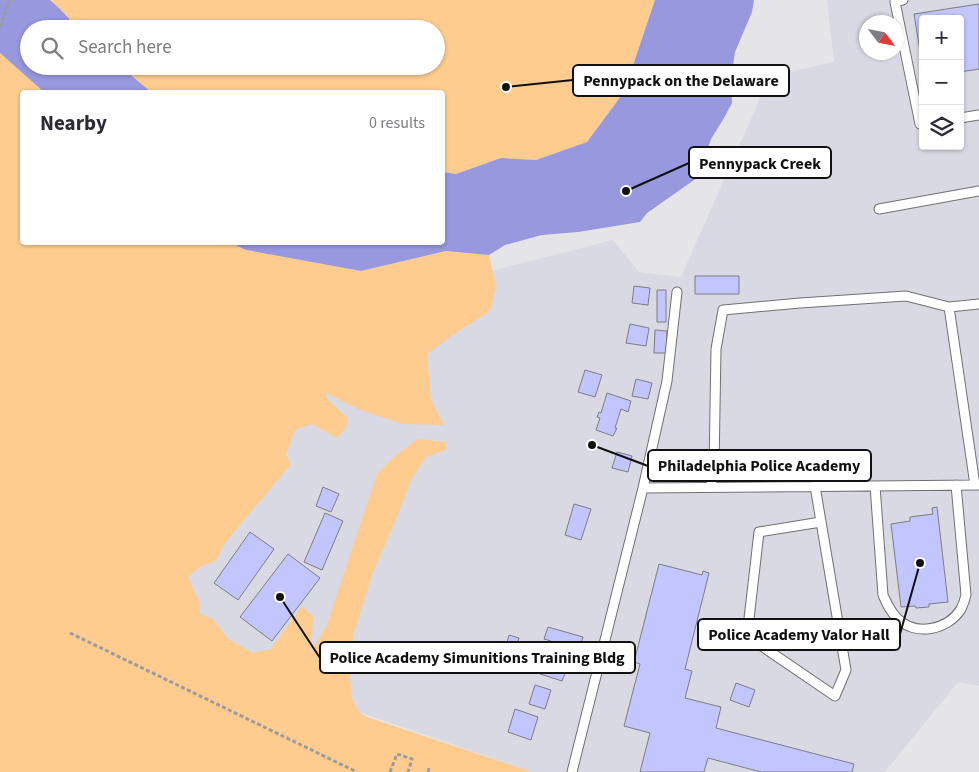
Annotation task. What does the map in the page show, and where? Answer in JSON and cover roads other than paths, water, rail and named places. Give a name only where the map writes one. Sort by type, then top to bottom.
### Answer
[{"type":"lane","points":[[904,0],[895,2],[919,119]]},
{"type":"lane","points":[[964,117],[979,115]]},
{"type":"lane","points":[[879,209],[979,192]]},
{"type":"lane","points":[[572,772],[643,488],[667,381],[677,292]]},
{"type":"lane","points":[[712,488],[716,349],[723,310],[906,296],[950,307],[979,304]]},
{"type":"lane","points":[[643,488],[977,485],[950,307]]},
{"type":"lane","points":[[874,486],[883,595],[888,608],[898,620],[910,627],[925,630],[939,627],[952,620],[962,608],[966,594],[956,485]]},
{"type":"lane","points":[[816,486],[846,670],[835,696],[748,636],[760,532],[821,522]]},
{"type":"water","points":[[0,0],[50,0],[70,20],[20,20],[20,71],[0,53]]},
{"type":"water","points":[[655,0],[754,0],[752,12],[735,52],[731,79],[732,103],[711,139],[697,178],[647,213],[640,222],[578,232],[542,235],[505,245],[489,255],[446,251],[361,271],[246,250],[235,245],[445,245],[445,172],[456,174],[501,158],[536,160],[587,142],[624,92]]},
{"type":"water","points":[[25,75],[131,75],[149,90],[42,90]]},
{"type":"place","name":"Pennypack on the Delaware","points":[[506,87]]},
{"type":"place","name":"Pennypack Creek","points":[[626,191]]},
{"type":"place","name":"Philadelphia Police Academy","points":[[592,445]]},
{"type":"place","name":"Police Academy Valor Hall","points":[[920,563]]},
{"type":"place","name":"Police Academy Simunitions Training Bldg","points":[[280,597]]}]
